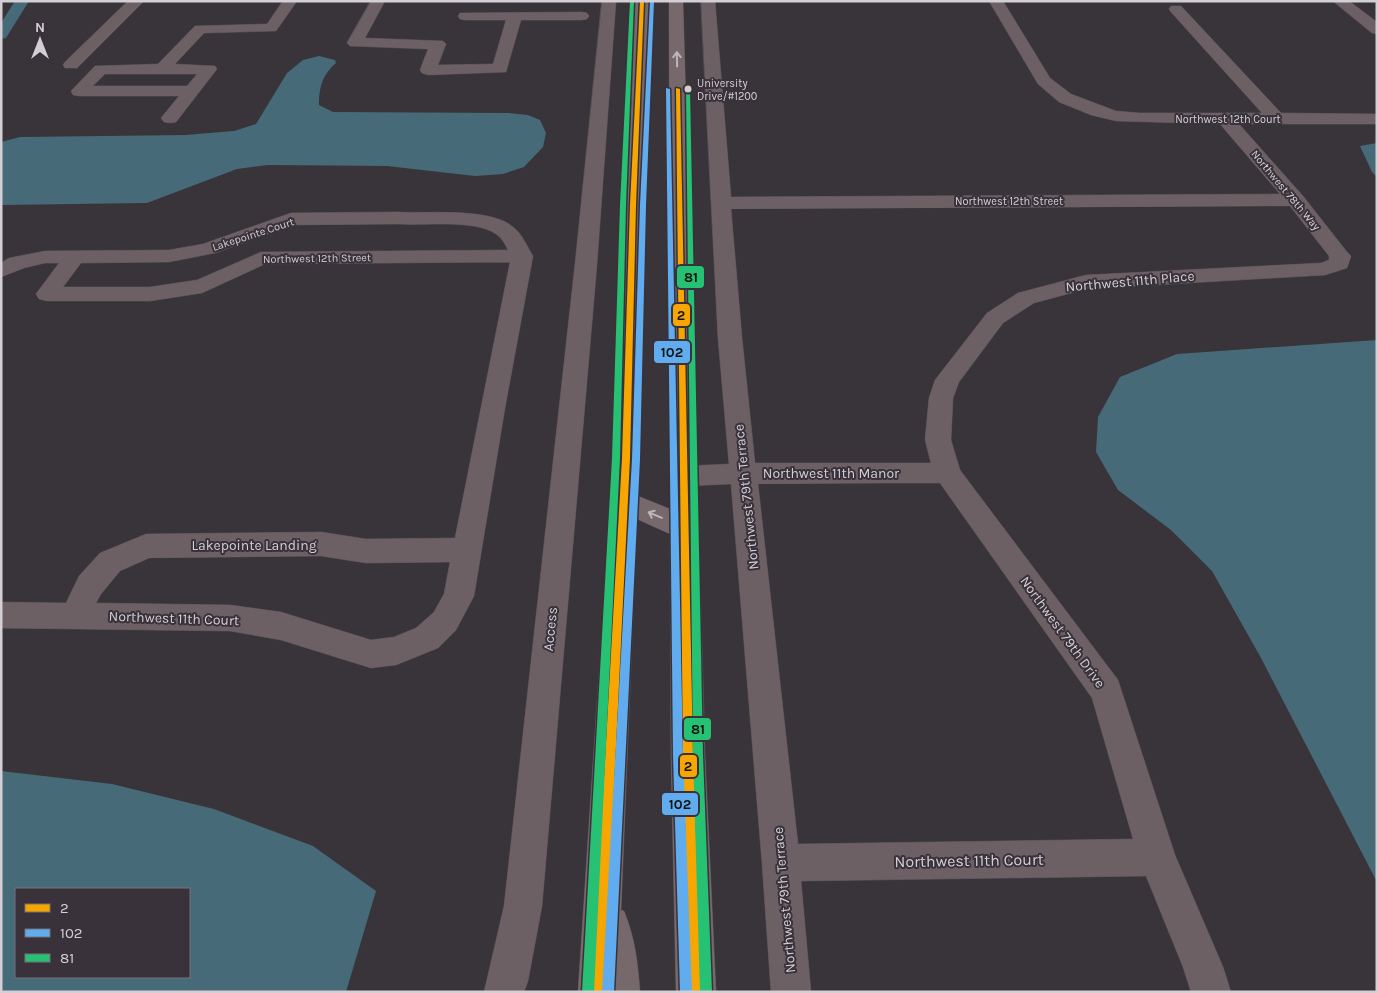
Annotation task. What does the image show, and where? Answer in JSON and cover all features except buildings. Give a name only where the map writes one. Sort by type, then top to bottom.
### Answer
[{"type":"main road","points":[[598,992],[624,502],[633,205],[642,1]]},
{"type":"main road","points":[[676,1],[686,528],[688,755],[696,992]]},
{"type":"main road","points":[[624,502],[686,528]]},
{"type":"main road","points":[[602,892],[618,955],[620,992]]},
{"type":"street","points":[[71,65],[137,1]]},
{"type":"street","points":[[162,69],[200,29],[271,28],[290,1]]},
{"type":"street","points":[[378,1],[355,43],[454,44]]},
{"type":"street","points":[[469,1],[463,21],[515,16],[582,16]]},
{"type":"street","name":"Access","points":[[504,992],[508,981],[523,906],[586,264],[609,1]]},
{"type":"street","name":"Northwest 79th Terrace","points":[[708,1],[730,338],[781,863],[791,992]]},
{"type":"street","name":"Northwest 12th Court","points":[[996,1],[1044,81],[1066,98],[1081,105],[1116,116],[1225,119],[1377,119]]},
{"type":"street","points":[[1340,1],[1377,30]]},
{"type":"street","points":[[1176,9],[1277,119]]},
{"type":"street","points":[[438,44],[428,70],[500,70],[515,16]]},
{"type":"street","points":[[170,118],[209,69],[101,69],[79,91],[191,91]]},
{"type":"street","name":"Northwest 78th Way","points":[[1225,119],[1296,200],[1340,256],[1339,263]]},
{"type":"street","name":"Northwest 12th Street","points":[[722,203],[1296,200]]},
{"type":"street","name":"Lakepointe Court","points":[[1,271],[30,259],[177,254],[208,249],[291,218],[388,218],[484,223],[503,228],[514,240],[522,256]]},
{"type":"street","name":"Northwest 12th Street","points":[[75,256],[47,294],[150,294],[202,286],[261,258],[522,256]]},
{"type":"street","points":[[466,550],[522,256]]},
{"type":"street","name":"Northwest 11th Place","points":[[941,398],[947,380],[995,318],[1026,298],[1046,291],[1086,282],[1324,269],[1339,263]]},
{"type":"street","name":"Northwest 79th Drive","points":[[941,398],[938,440],[947,473],[1106,690],[1157,857],[1203,967],[1211,992]]},
{"type":"street","name":"Northwest 11th Manor","points":[[685,476],[744,472],[833,475],[947,473]]},
{"type":"street","name":"Lakepointe Landing","points":[[75,615],[90,585],[110,562],[146,546],[320,544],[366,551],[466,550]]},
{"type":"street","name":"Northwest 11th Court","points":[[1,615],[230,618],[281,626],[371,654],[396,651],[427,638],[445,622],[459,596],[466,550]]},
{"type":"street","name":"Northwest 11th Court","points":[[781,863],[1157,857]]},
{"type":"water","points":[[319,56],[335,60],[336,63],[324,77],[319,99],[319,105],[333,112],[508,113],[528,115],[540,120],[546,133],[543,147],[524,167],[503,174],[475,176],[387,166],[268,165],[237,169],[147,203],[1,205],[1,142],[20,137],[185,135],[234,131],[256,124],[287,73],[303,60]]},
{"type":"water","points":[[1377,143],[1377,177],[1372,172],[1360,146]]},
{"type":"water","points":[[1377,340],[1377,882],[1261,658],[1212,571],[1171,530],[1118,490],[1096,452],[1098,417],[1120,377],[1177,354]]},
{"type":"water","points":[[1,771],[112,784],[214,809],[313,846],[376,891],[346,992],[1,992]]},
{"type":"waterway","points":[[1,35],[22,1]]},
{"type":"transit line","name":"81","points":[[588,992],[616,458],[623,205],[632,1]]},
{"type":"transit line","name":"2","points":[[598,992],[626,458],[633,205],[642,1]]},
{"type":"transit line","name":"102","points":[[608,992],[636,459],[643,205],[652,1]]},
{"type":"transit line","name":"102","points":[[668,89],[678,755],[686,992]]},
{"type":"transit line","name":"2","points":[[678,89],[688,755],[696,992]]},
{"type":"transit line","name":"81","points":[[688,89],[698,755],[706,992]]},
{"type":"place","name":"University Drive/#1200","points":[[688,89]]}]
